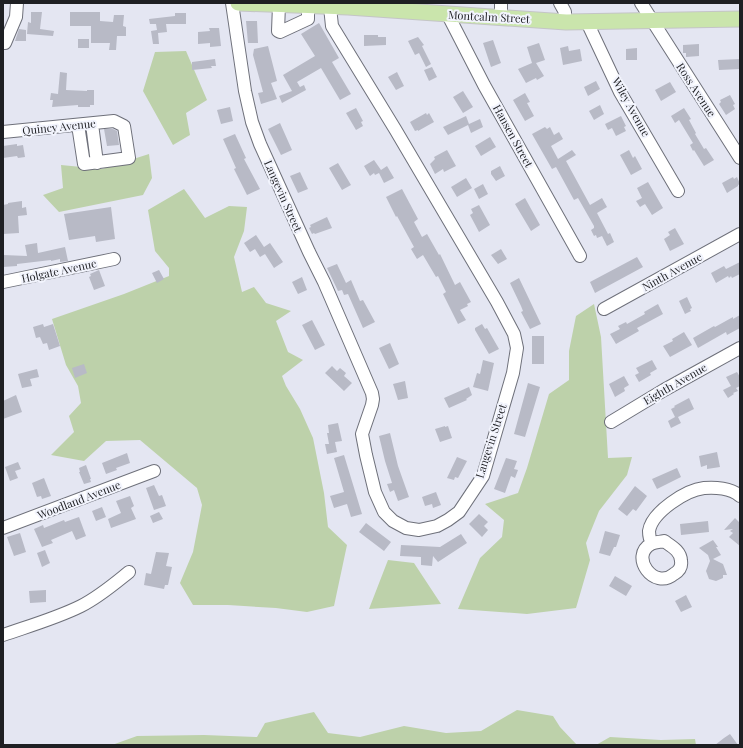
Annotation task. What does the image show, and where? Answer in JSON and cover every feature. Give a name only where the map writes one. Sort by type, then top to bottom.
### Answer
[{"type":"main road","name":"Montcalm Street","points":[[238,3],[330,7],[422,8],[448,15],[565,22],[740,19]]},
{"type":"street","points":[[3,43],[5,43],[16,17],[16,3]]},
{"type":"street","name":"Langevin Street","points":[[232,3],[245,90],[252,122],[260,144],[324,282],[372,393],[372,405],[362,434],[375,492],[384,512],[392,521],[406,528],[419,530],[436,526],[459,512],[483,476],[513,373],[517,348],[514,334],[497,302],[395,129],[332,26],[330,7]]},
{"type":"street","points":[[501,3],[501,18]]},
{"type":"street","points":[[560,3],[565,12],[565,22]]},
{"type":"street","name":"Ross Avenue","points":[[641,3],[740,158]]},
{"type":"street","points":[[279,5],[278,30],[280,32],[308,19],[308,6]]},
{"type":"street","name":"Hansen Street","points":[[448,15],[484,85],[580,256]]},
{"type":"street","name":"Wiley Avenue","points":[[587,22],[620,92],[678,192]]},
{"type":"street","name":"Quincy Avenue","points":[[3,132],[114,122],[124,126],[129,158],[97,162]]},
{"type":"street","points":[[78,125],[84,164],[97,162],[92,124]]},
{"type":"street","name":"Ninth Avenue","points":[[604,309],[740,234]]},
{"type":"street","name":"Holgate Avenue","points":[[3,282],[114,259]]},
{"type":"street","name":"Eighth Avenue","points":[[611,422],[664,390],[740,348]]},
{"type":"street","name":"Woodland Avenue","points":[[3,528],[154,471]]},
{"type":"street","points":[[652,544],[649,531],[654,520],[667,506],[687,494],[703,488],[723,489],[736,493],[740,496]]},
{"type":"street","points":[[3,635],[81,606],[102,593],[129,572]]},
{"type":"green space","points":[[186,51],[207,100],[186,113],[190,135],[173,145],[143,91],[155,52]]},
{"type":"green space","points":[[149,154],[152,178],[143,195],[59,212],[43,195],[63,188],[61,165],[102,169]]},
{"type":"green space","points":[[184,189],[205,218],[229,206],[247,207],[244,231],[234,257],[242,292],[254,287],[266,303],[291,311],[276,321],[288,352],[303,360],[282,376],[286,386],[300,409],[313,438],[324,493],[328,527],[347,545],[334,606],[307,612],[276,608],[228,605],[193,605],[180,583],[193,552],[202,505],[197,488],[140,440],[106,441],[84,461],[51,455],[74,432],[69,416],[81,403],[78,386],[66,365],[52,319],[124,294],[169,276],[169,268],[155,251],[148,210]]},
{"type":"green space","points":[[594,304],[601,337],[608,458],[632,457],[627,475],[599,511],[586,543],[590,560],[576,608],[527,614],[458,609],[480,558],[502,537],[504,520],[485,504],[518,493],[549,394],[569,380],[569,351],[576,316]]},
{"type":"green space","points":[[388,560],[414,563],[441,604],[369,609]]},
{"type":"green space","points":[[517,710],[553,716],[560,727],[577,745],[112,745],[137,736],[204,735],[257,737],[265,723],[314,712],[328,733],[360,737],[404,726],[446,733],[481,731]]},
{"type":"green space","points":[[610,737],[661,740],[695,739],[696,745],[596,745]]},
{"type":"building","points":[[31,12],[42,12],[40,29],[54,31],[53,36],[27,34],[28,22],[31,23]]},
{"type":"building","points":[[70,12],[100,12],[100,21],[113,22],[114,15],[124,15],[123,26],[126,27],[126,36],[117,36],[116,50],[109,50],[110,43],[91,43],[91,26],[70,26]]},
{"type":"building","points":[[175,13],[186,13],[186,24],[166,24],[167,32],[158,33],[159,44],[153,44],[151,31],[157,30],[156,24],[150,24],[149,19],[175,16]]},
{"type":"building","points":[[246,21],[257,21],[258,43],[248,43]]},
{"type":"building","points":[[319,23],[339,58],[332,62],[351,94],[340,100],[321,68],[297,82],[300,87],[304,85],[306,90],[282,103],[279,96],[292,91],[283,75],[315,56],[301,34]]},
{"type":"building","points":[[209,28],[219,28],[221,46],[210,47],[210,43],[198,44],[198,32],[210,31]]},
{"type":"building","points":[[19,29],[26,30],[26,41],[15,41]]},
{"type":"building","points":[[364,35],[378,35],[378,37],[386,37],[386,45],[364,46]]},
{"type":"building","points":[[418,37],[424,45],[422,46],[431,64],[426,67],[419,53],[415,55],[408,41]]},
{"type":"building","points":[[78,39],[89,39],[89,48],[78,48]]},
{"type":"building","points":[[493,40],[501,63],[491,67],[483,43]]},
{"type":"building","points":[[539,43],[545,60],[536,63],[544,76],[526,83],[518,69],[532,63],[527,47]]},
{"type":"building","points":[[699,44],[699,56],[686,57],[686,53],[683,53],[683,45]]},
{"type":"building","points":[[268,46],[277,81],[271,83],[277,99],[261,104],[258,93],[263,92],[253,55],[254,49]]},
{"type":"building","points":[[568,46],[569,51],[580,49],[582,61],[563,65],[560,48]]},
{"type":"building","points":[[637,48],[637,60],[626,60],[626,49]]},
{"type":"building","points":[[215,59],[216,66],[211,66],[212,68],[192,70],[192,62]]},
{"type":"building","points":[[740,59],[740,69],[719,70],[718,60]]},
{"type":"building","points":[[432,67],[437,77],[429,81],[424,70]]},
{"type":"building","points":[[60,72],[67,73],[66,90],[94,90],[94,105],[90,105],[90,107],[78,107],[78,105],[52,107],[53,100],[50,100],[51,93],[58,94]]},
{"type":"building","points":[[397,72],[404,86],[396,90],[388,77]]},
{"type":"building","points":[[596,81],[600,89],[588,96],[584,87]]},
{"type":"building","points":[[670,82],[676,92],[661,101],[655,90]]},
{"type":"building","points":[[463,91],[473,107],[463,113],[453,97]]},
{"type":"building","points":[[525,93],[530,102],[527,103],[534,116],[525,121],[513,100]]},
{"type":"building","points":[[730,95],[735,104],[733,105],[735,109],[726,115],[719,104],[721,102],[720,100]]},
{"type":"building","points":[[600,105],[604,114],[594,120],[589,111]]},
{"type":"building","points":[[230,107],[233,121],[221,124],[217,110]]},
{"type":"building","points":[[356,108],[363,121],[361,122],[363,126],[356,130],[346,113]]},
{"type":"building","points":[[684,108],[691,119],[689,120],[696,133],[695,134],[704,149],[706,148],[714,160],[704,166],[694,150],[693,151],[690,145],[693,143],[679,120],[675,123],[671,116]]},
{"type":"building","points":[[426,113],[427,115],[429,113],[434,122],[418,131],[415,131],[410,122]]},
{"type":"building","points":[[466,116],[469,124],[480,119],[483,127],[471,133],[468,125],[448,135],[443,127]]},
{"type":"building","points":[[621,116],[626,126],[624,127],[626,131],[616,136],[612,128],[608,130],[605,124]]},
{"type":"building","points":[[280,123],[292,150],[281,155],[268,129]]},
{"type":"building","points":[[545,127],[547,129],[550,127],[554,135],[559,132],[563,139],[551,146],[558,159],[572,150],[576,155],[566,161],[590,205],[602,198],[607,207],[597,213],[614,242],[607,246],[602,236],[597,238],[596,235],[594,236],[591,230],[594,226],[578,198],[574,200],[556,167],[552,169],[532,134]]},
{"type":"building","points":[[104,129],[113,129],[117,131],[119,145],[107,146]]},
{"type":"building","points":[[235,134],[246,158],[244,159],[260,189],[247,195],[234,169],[236,168],[223,139]]},
{"type":"building","points":[[490,137],[496,147],[481,156],[475,146]]},
{"type":"building","points":[[17,144],[17,146],[23,145],[25,157],[18,158],[17,156],[3,158],[3,146]]},
{"type":"building","points":[[447,150],[456,166],[444,172],[443,169],[435,174],[430,164],[435,159],[434,157]]},
{"type":"building","points":[[629,150],[633,158],[635,156],[642,169],[631,175],[620,155]]},
{"type":"building","points":[[374,160],[381,170],[387,166],[394,178],[384,183],[379,173],[375,175],[374,173],[370,176],[364,166]]},
{"type":"building","points":[[338,163],[351,185],[342,190],[329,168]]},
{"type":"building","points":[[500,166],[505,176],[496,181],[491,174],[491,171]]},
{"type":"building","points":[[300,172],[308,189],[298,193],[290,176]]},
{"type":"building","points":[[733,177],[734,179],[737,177],[740,184],[727,193],[722,183]]},
{"type":"building","points":[[466,178],[472,188],[457,197],[451,187]]},
{"type":"building","points":[[648,182],[663,208],[652,215],[645,204],[640,207],[636,201],[642,198],[637,188]]},
{"type":"building","points":[[483,184],[488,194],[479,199],[474,189]]},
{"type":"building","points":[[402,189],[418,219],[414,222],[422,237],[427,234],[439,255],[440,254],[455,285],[460,282],[471,302],[467,304],[468,306],[460,310],[466,320],[458,324],[443,294],[446,292],[438,276],[436,277],[423,255],[417,259],[411,249],[414,247],[386,197]]},
{"type":"building","points":[[525,198],[540,225],[531,231],[515,204]]},
{"type":"building","points":[[22,201],[22,208],[26,207],[27,215],[18,216],[19,233],[3,234],[3,205]]},
{"type":"building","points":[[479,205],[490,225],[479,232],[470,215],[473,213],[471,209]]},
{"type":"building","points":[[111,207],[115,239],[96,242],[95,236],[69,240],[64,214]]},
{"type":"building","points":[[327,217],[332,228],[312,234],[309,228],[311,227],[310,225]]},
{"type":"building","points":[[675,228],[684,244],[670,251],[664,239],[670,235],[668,232]]},
{"type":"building","points":[[256,235],[264,247],[270,243],[283,262],[274,268],[265,254],[260,257],[255,249],[250,252],[244,243]]},
{"type":"building","points":[[37,243],[38,253],[65,247],[68,261],[60,262],[60,259],[3,267],[3,255],[27,256],[25,245]]},
{"type":"building","points":[[501,249],[507,259],[498,264],[491,255]]},
{"type":"building","points":[[637,257],[643,267],[595,293],[590,282]]},
{"type":"building","points":[[740,262],[740,274],[732,278],[731,276],[729,278],[728,276],[716,283],[711,273],[724,266],[726,269]]},
{"type":"building","points":[[337,264],[346,283],[351,280],[360,301],[363,300],[375,322],[363,328],[348,294],[344,295],[342,290],[338,291],[327,268]]},
{"type":"building","points":[[99,270],[105,286],[94,290],[89,277],[91,276],[90,274]]},
{"type":"building","points":[[159,270],[164,279],[157,283],[152,273]]},
{"type":"building","points":[[302,277],[307,290],[298,294],[292,282]]},
{"type":"building","points":[[519,278],[541,324],[530,329],[521,312],[523,311],[510,283]]},
{"type":"building","points":[[687,297],[692,308],[690,309],[691,311],[685,314],[679,301]]},
{"type":"building","points":[[658,304],[663,314],[637,328],[639,331],[616,344],[610,334],[620,329],[618,326],[626,322],[627,324],[645,314],[644,312]]},
{"type":"building","points":[[740,315],[740,328],[727,335],[726,332],[698,348],[693,338],[714,326],[715,327],[733,317],[733,319]]},
{"type":"building","points":[[312,320],[325,345],[315,350],[302,325]]},
{"type":"building","points":[[43,324],[44,327],[53,324],[60,346],[49,350],[47,343],[43,344],[40,337],[36,338],[33,327]]},
{"type":"building","points":[[482,324],[485,329],[487,328],[499,349],[489,354],[475,330],[475,328]]},
{"type":"building","points":[[684,332],[692,345],[670,357],[663,346],[673,341],[672,339]]},
{"type":"building","points":[[532,336],[544,336],[544,364],[532,364]]},
{"type":"building","points":[[390,343],[399,364],[389,369],[379,348]]},
{"type":"building","points":[[483,360],[494,363],[488,391],[473,387],[477,373],[480,374]]},
{"type":"building","points":[[652,360],[657,369],[650,373],[651,375],[639,382],[635,375],[639,373],[636,368]]},
{"type":"building","points":[[84,364],[87,373],[75,378],[72,368]]},
{"type":"building","points":[[332,366],[337,371],[340,368],[346,373],[344,376],[352,383],[344,391],[325,373]]},
{"type":"building","points":[[37,369],[39,377],[30,379],[32,386],[22,388],[18,374]]},
{"type":"building","points":[[737,372],[740,377],[740,386],[736,388],[738,391],[733,393],[734,394],[728,398],[723,390],[731,386],[726,377]]},
{"type":"building","points":[[624,376],[629,385],[624,388],[625,391],[615,397],[609,384]]},
{"type":"building","points":[[405,381],[408,398],[398,400],[393,384]]},
{"type":"building","points":[[528,383],[540,387],[525,437],[514,434]]},
{"type":"building","points":[[469,387],[472,395],[466,399],[467,400],[449,408],[444,398]]},
{"type":"building","points":[[16,395],[22,412],[3,419],[3,401]]},
{"type":"building","points":[[689,398],[694,409],[678,417],[681,423],[671,428],[668,421],[675,417],[671,409]]},
{"type":"building","points":[[338,423],[342,441],[335,442],[337,452],[327,454],[325,444],[329,444],[327,433],[329,433],[328,425]]},
{"type":"building","points":[[448,426],[452,438],[440,442],[435,429]]},
{"type":"building","points":[[390,433],[398,466],[409,497],[398,501],[394,490],[390,492],[387,484],[392,483],[379,436]]},
{"type":"building","points":[[717,452],[720,467],[707,469],[707,465],[701,467],[699,456]]},
{"type":"building","points":[[127,453],[130,463],[116,468],[117,470],[106,474],[102,463]]},
{"type":"building","points":[[344,455],[362,514],[351,517],[347,504],[334,508],[330,496],[344,492],[334,458]]},
{"type":"building","points":[[457,457],[467,461],[458,478],[455,477],[454,480],[447,478]]},
{"type":"building","points":[[506,458],[517,461],[514,469],[518,470],[515,478],[511,476],[505,493],[494,489]]},
{"type":"building","points":[[18,462],[21,469],[15,471],[18,478],[10,481],[5,467]]},
{"type":"building","points":[[86,465],[91,482],[84,484],[79,468]]},
{"type":"building","points":[[677,468],[681,477],[657,489],[652,479]]},
{"type":"building","points":[[44,478],[51,496],[42,499],[41,496],[37,497],[32,483]]},
{"type":"building","points":[[154,485],[159,496],[162,495],[166,506],[154,510],[146,488]]},
{"type":"building","points":[[635,486],[647,496],[636,511],[633,509],[627,516],[618,509]]},
{"type":"building","points":[[436,492],[441,505],[433,508],[432,504],[425,506],[422,497]]},
{"type":"building","points":[[130,496],[134,506],[131,508],[136,519],[111,528],[108,519],[121,513],[116,501]]},
{"type":"building","points":[[102,507],[106,517],[96,521],[92,511]]},
{"type":"building","points":[[159,512],[163,519],[153,523],[150,516]]},
{"type":"building","points":[[479,514],[488,522],[484,526],[488,530],[482,537],[469,524]]},
{"type":"building","points":[[79,517],[86,536],[76,540],[72,531],[51,540],[53,543],[42,547],[34,529],[43,525],[44,528],[64,520],[65,522]]},
{"type":"building","points":[[735,518],[740,523],[740,546],[729,537],[733,533],[730,531],[733,529],[724,530]]},
{"type":"building","points":[[708,521],[709,532],[681,535],[680,524]]},
{"type":"building","points":[[366,523],[391,542],[384,551],[359,532]]},
{"type":"building","points":[[605,531],[620,535],[616,547],[614,547],[610,556],[599,553]]},
{"type":"building","points":[[20,533],[26,552],[14,556],[7,537]]},
{"type":"building","points":[[461,534],[467,543],[438,562],[433,556],[432,566],[421,565],[421,557],[400,556],[401,545],[440,547]]},
{"type":"building","points":[[713,540],[721,555],[713,559],[723,564],[727,575],[723,575],[723,578],[716,581],[709,579],[706,571],[710,561],[708,555],[699,548]]},
{"type":"building","points":[[45,550],[50,563],[42,567],[37,553]]},
{"type":"building","points":[[156,552],[169,553],[166,566],[172,567],[168,585],[165,585],[164,589],[144,585],[146,573],[151,574]]},
{"type":"building","points":[[615,576],[632,586],[626,596],[609,586]]},
{"type":"building","points":[[46,590],[46,602],[30,603],[29,591]]},
{"type":"building","points":[[686,595],[692,607],[681,612],[675,601]]},
{"type":"building","points":[[730,734],[738,745],[715,745],[724,738]]}]
